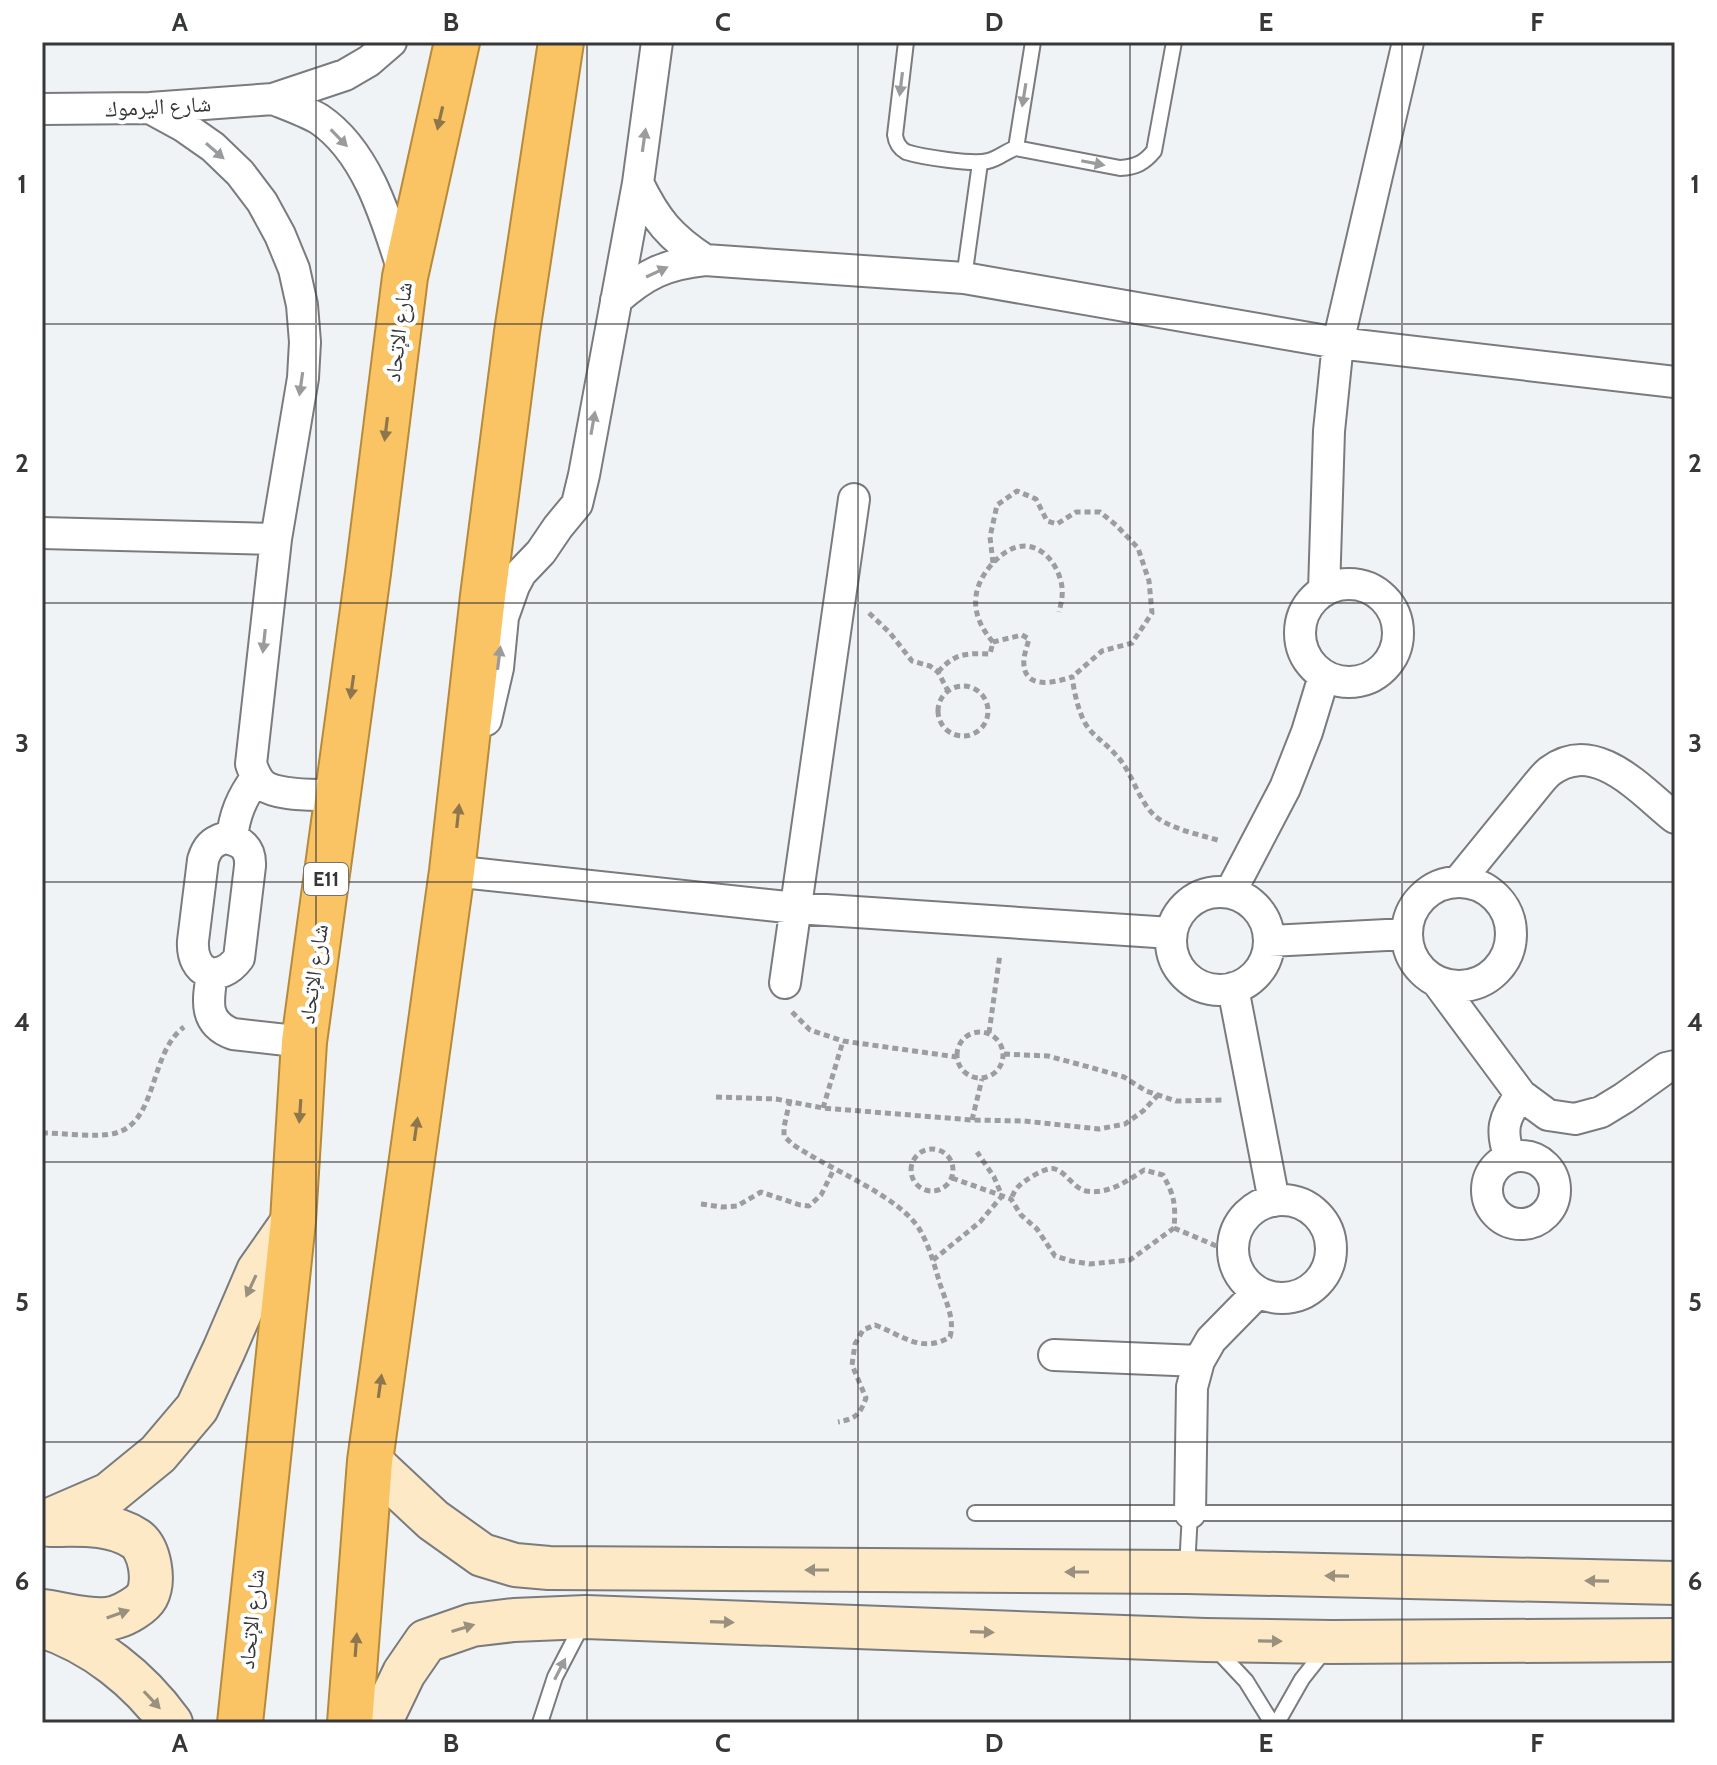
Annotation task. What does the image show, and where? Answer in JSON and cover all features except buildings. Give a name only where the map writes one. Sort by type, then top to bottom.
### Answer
[{"type":"highway","name":"شارع الإتحاد","points":[[240,1723],[293,1221],[304,1042],[405,277],[457,42]]},
{"type":"highway","points":[[350,1723],[370,1461],[452,871],[517,332],[561,42]]},
{"type":"main road","points":[[42,1524],[109,1494],[158,1454],[197,1408],[258,1271],[293,1221]]},
{"type":"main road","points":[[370,1461],[433,1520],[482,1555],[515,1565],[549,1568],[1187,1572],[1675,1583]]},
{"type":"main road","points":[[42,1524],[96,1526],[119,1531],[138,1540],[150,1561],[151,1579],[147,1597],[114,1619],[42,1611]]},
{"type":"main road","points":[[380,1723],[404,1673],[426,1641],[472,1625],[514,1620],[586,1617],[1205,1640],[1675,1640]]},
{"type":"main road","points":[[42,1626],[84,1644],[128,1675],[156,1702],[171,1723]]},
{"type":"street","name":"شارع اليرموك","points":[[42,109],[150,108],[273,99],[345,75],[369,61],[391,42]]},
{"type":"street","points":[[465,756],[488,714],[498,668],[503,617],[514,586],[577,504],[638,183],[657,42]]},
{"type":"street","points":[[1324,591],[1329,431],[1338,343],[1408,42]]},
{"type":"street","name":"شارع اليرموك","points":[[273,99],[317,118],[343,139],[374,191],[405,277]]},
{"type":"street","points":[[150,108],[213,147],[240,173],[262,202],[294,269],[302,305],[305,342],[303,378],[276,539],[251,764],[256,778],[265,787],[277,792],[338,796]]},
{"type":"street","points":[[638,183],[664,228],[683,246],[705,260]]},
{"type":"street","points":[[616,300],[656,270],[680,262],[705,260],[964,278],[1338,343],[1675,382]]},
{"type":"street","points":[[785,983],[854,499]]},
{"type":"street","points":[[42,533],[276,539]]},
{"type":"street","points":[[1348,584],[1361,586],[1383,598],[1391,608],[1398,633],[1396,646],[1391,657],[1373,675],[1349,682],[1324,676],[1306,658],[1301,646],[1301,621],[1306,609],[1324,591],[1348,584]]},
{"type":"street","points":[[1230,893],[1285,788],[1324,676]]},
{"type":"street","points":[[1458,882],[1537,785],[1551,771],[1569,762],[1589,760],[1608,765],[1675,818]]},
{"type":"street","points":[[232,839],[239,806],[256,778]]},
{"type":"street","points":[[224,838],[243,844],[251,859],[239,958],[232,968],[212,974],[196,962],[192,952],[203,860],[214,841],[224,838]]},
{"type":"street","points":[[452,871],[796,908],[1171,933]]},
{"type":"street","points":[[1458,882],[1477,885],[1493,894],[1505,908],[1511,926],[1511,945],[1504,962],[1492,976],[1475,985],[1456,987],[1438,983],[1414,964],[1406,934],[1416,904],[1428,892],[1442,884],[1458,882]]},
{"type":"street","points":[[1230,893],[1243,898],[1262,915],[1269,941],[1267,953],[1263,965],[1245,984],[1221,990],[1209,989],[1187,978],[1179,968],[1171,945],[1171,933],[1183,910],[1193,901],[1205,895],[1230,893]]},
{"type":"street","points":[[1269,941],[1406,934]]},
{"type":"street","points":[[212,974],[210,1015],[223,1030],[233,1034],[304,1042]]},
{"type":"street","points":[[1438,983],[1521,1095],[1548,1115],[1575,1119],[1601,1112],[1666,1068],[1675,1066]]},
{"type":"street","points":[[1233,988],[1274,1201]]},
{"type":"street","points":[[1510,1158],[1504,1142],[1504,1125],[1509,1109],[1521,1095]]},
{"type":"street","points":[[1274,1201],[1299,1203],[1310,1209],[1326,1227],[1331,1251],[1324,1275],[1316,1284],[1294,1297],[1282,1298],[1258,1292],[1241,1275],[1233,1253],[1234,1240],[1244,1219],[1252,1210],[1274,1201]]},
{"type":"street","points":[[1190,1513],[1192,1387],[1199,1361],[1211,1340],[1258,1292]]},
{"type":"street","points":[[1054,1355],[1199,1361]]},
{"type":"lane","points":[[906,42],[896,125],[896,143],[900,149],[980,163],[1016,148],[1120,168],[1141,164],[1154,151],[1174,42]]},
{"type":"lane","points":[[1016,148],[1033,42]]},
{"type":"lane","points":[[964,278],[980,163]]},
{"type":"lane","points":[[975,1513],[1675,1513]]},
{"type":"lane","points":[[1187,1572],[1190,1513]]},
{"type":"lane","points":[[540,1723],[555,1677],[586,1617]]},
{"type":"lane","points":[[1205,1640],[1246,1681],[1274,1723],[1302,1679],[1332,1642]]},
{"type":"path","points":[[993,563],[990,537],[997,505],[1017,491],[1036,499],[1047,521],[1057,524],[1076,512],[1100,512],[1138,548],[1149,581],[1152,613],[1132,643],[1102,651],[1072,677],[1052,683],[1038,683],[1025,670],[1029,639],[1022,635],[993,642]]},
{"type":"path","points":[[993,642],[983,631],[977,617],[977,588],[983,574],[993,563],[1003,553],[1016,547],[1039,549],[1055,566],[1062,592],[1059,612]]},
{"type":"path","points":[[839,600],[866,611],[890,633],[912,661],[930,666],[938,672],[948,691]]},
{"type":"path","points":[[938,672],[956,656],[965,653],[990,654],[993,642]]},
{"type":"path","points":[[1072,677],[1081,716],[1091,732],[1118,756],[1146,804],[1159,819],[1189,832],[1254,851]]},
{"type":"path","points":[[970,687],[980,692],[989,712],[986,723],[978,732],[957,736],[946,730],[938,710],[948,691],[970,687]]},
{"type":"path","points":[[989,1033],[1004,921]]},
{"type":"path","points":[[785,983],[791,1010],[810,1030],[843,1041],[957,1057]]},
{"type":"path","points":[[42,1133],[107,1135],[130,1127],[139,1118],[169,1042],[187,1025],[210,1015]]},
{"type":"path","points":[[979,1032],[997,1038],[1004,1054],[998,1071],[982,1079],[965,1073],[957,1057],[963,1040],[979,1032]]},
{"type":"path","points":[[823,1108],[843,1041]]},
{"type":"path","points":[[1004,1054],[1048,1056],[1089,1067],[1124,1077],[1146,1091],[1176,1101],[1254,1099]]},
{"type":"path","points":[[972,1120],[982,1079]]},
{"type":"path","points":[[716,1097],[790,1100],[823,1108],[1099,1129],[1125,1124],[1158,1095]]},
{"type":"path","points":[[790,1100],[784,1136],[801,1151],[905,1211],[920,1230],[951,1316],[950,1337],[932,1345],[915,1343],[875,1325],[863,1330],[855,1344],[852,1365],[866,1398],[861,1411],[850,1420],[838,1422]]},
{"type":"path","points":[[935,1149],[950,1160],[954,1169],[952,1178],[947,1186],[939,1190],[920,1188],[911,1172],[913,1163],[918,1155],[935,1149]]},
{"type":"path","points":[[977,1152],[994,1177],[1002,1196]]},
{"type":"path","points":[[1011,1199],[1017,1187],[1047,1168],[1057,1169],[1071,1183],[1084,1190],[1104,1191],[1125,1183],[1144,1170],[1163,1175],[1172,1193],[1174,1228]]},
{"type":"path","points":[[701,1204],[737,1206],[761,1192],[809,1206],[821,1195],[834,1169]]},
{"type":"path","points":[[952,1178],[1011,1199],[1055,1256],[1090,1264],[1130,1260],[1174,1228]]},
{"type":"path","points":[[933,1260],[980,1222],[1002,1196]]},
{"type":"path","points":[[1174,1228],[1233,1253]]}]
